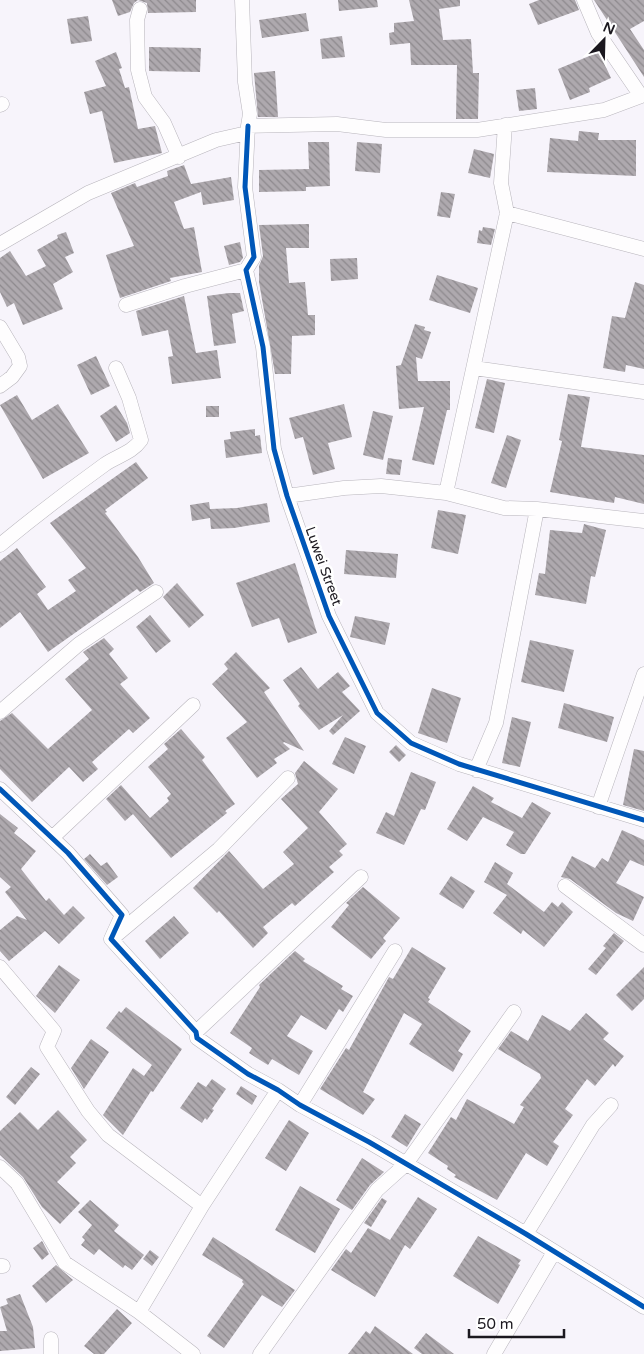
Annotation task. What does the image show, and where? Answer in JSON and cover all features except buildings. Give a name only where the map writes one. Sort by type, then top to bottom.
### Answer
[{"type":"street","name":"Luwei Street","points":[[242,0],[244,82],[250,114],[247,129],[245,187],[254,256],[246,270],[263,347],[274,449],[287,496],[330,616],[378,712],[411,743],[476,770],[598,808],[644,820]]},
{"type":"street","points":[[0,244],[88,193],[247,129],[337,124],[386,130],[477,130],[604,110],[643,95],[598,33],[584,0]]},
{"type":"street","points":[[140,9],[137,20],[138,70],[145,97],[164,123],[179,157]]},
{"type":"street","points":[[446,493],[507,214],[501,183],[505,125]]},
{"type":"street","points":[[507,214],[644,250]]},
{"type":"street","points":[[126,305],[185,286],[246,270]]},
{"type":"street","points":[[0,327],[18,356],[20,366],[12,377],[0,386]]},
{"type":"street","points":[[0,545],[46,506],[116,457],[134,449],[141,440],[129,398],[116,368]]},
{"type":"street","points":[[474,368],[644,392]]},
{"type":"street","points":[[287,496],[344,488],[380,486],[446,493],[504,508],[537,509],[644,521]]},
{"type":"street","points":[[476,770],[496,723],[537,509]]},
{"type":"street","points":[[0,712],[79,644],[156,592]]},
{"type":"street","points":[[598,808],[644,674]]},
{"type":"street","points":[[53,837],[193,705]]},
{"type":"street","points":[[111,939],[219,849],[288,778]]},
{"type":"street","points":[[0,789],[53,837],[122,915],[111,939]]},
{"type":"street","points":[[196,1032],[361,877]]},
{"type":"street","points":[[565,886],[644,946]]},
{"type":"street","points":[[111,939],[196,1032],[197,1038],[248,1074],[526,1234],[644,1307]]},
{"type":"street","points":[[300,1105],[395,951]]},
{"type":"street","points":[[0,967],[54,1031],[47,1047],[88,1111],[108,1135],[202,1206]]},
{"type":"street","points":[[260,1354],[377,1190],[406,1164],[514,1012]]},
{"type":"street","points":[[139,1312],[202,1206],[278,1090]]},
{"type":"street","points":[[526,1234],[593,1126],[611,1105]]},
{"type":"street","points":[[0,1166],[17,1183],[65,1263],[139,1312],[193,1354]]},
{"type":"street","points":[[494,1354],[554,1252]]},
{"type":"street","points":[[51,1340],[51,1354]]},
{"type":"cycle path","points":[[248,126],[245,187],[254,257],[246,270],[263,347],[274,449],[287,496],[329,616],[377,713],[411,743],[459,764],[644,820]]},
{"type":"cycle path","points":[[0,789],[68,853],[122,915],[111,939],[196,1032],[197,1038],[248,1074],[526,1234],[644,1307]]}]
